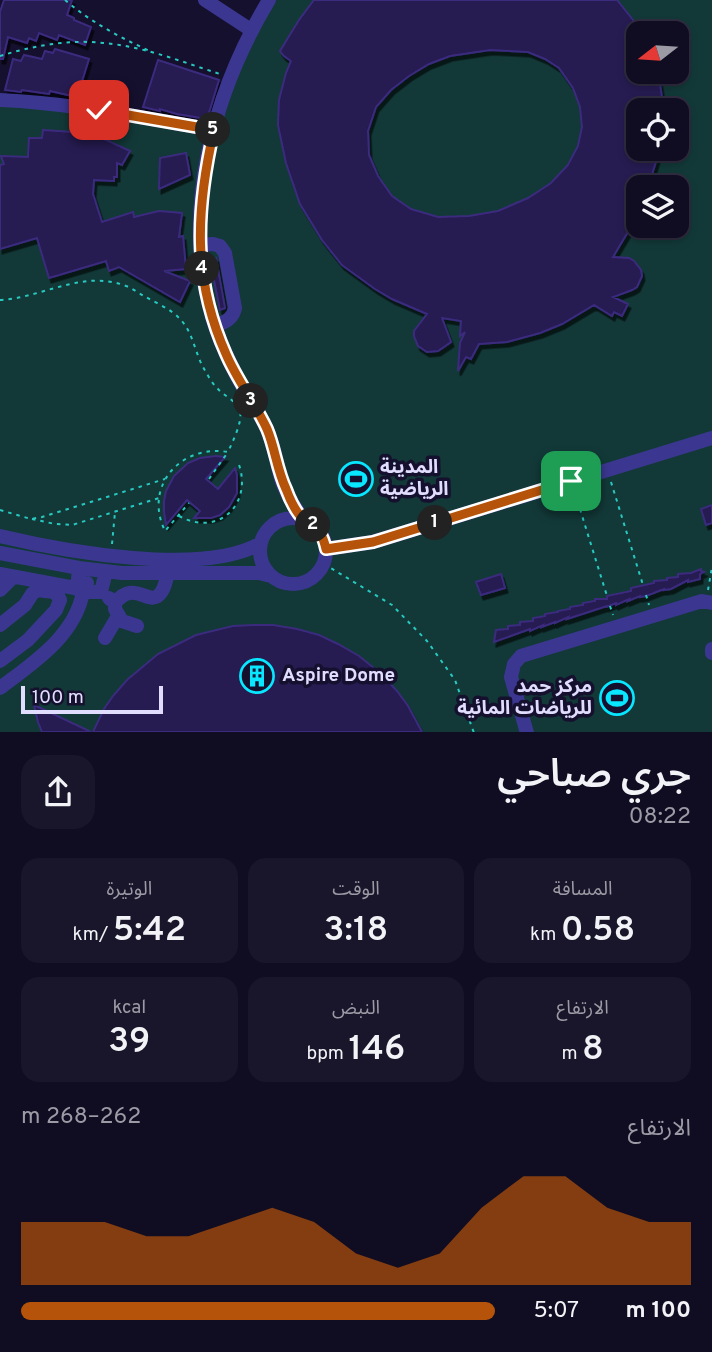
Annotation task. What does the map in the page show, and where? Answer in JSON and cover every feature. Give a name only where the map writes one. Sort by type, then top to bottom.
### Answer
[{"type":"lane","points":[[205,0],[251,30]]},
{"type":"lane","points":[[269,0],[251,30],[230,78],[214,130],[205,173],[200,246],[204,280],[215,326],[226,354],[267,430],[282,480],[295,508],[304,520]]},
{"type":"lane","points":[[0,100],[99,110],[214,130]]},
{"type":"lane","points":[[200,246],[213,244],[220,246],[225,253],[235,308],[230,318],[215,326]]},
{"type":"lane","points":[[325,557],[712,438]]},
{"type":"lane","points":[[278,522],[282,480]]},
{"type":"lane","points":[[0,553],[121,573],[259,573],[282,583],[294,584],[306,582],[317,574],[325,557],[324,540],[313,525],[295,518],[286,519],[270,527],[261,543],[260,555],[271,576]]},
{"type":"lane","points":[[0,536],[73,551],[177,559],[242,552],[261,543]]},
{"type":"lane","points":[[0,688],[31,665],[66,631],[78,611],[78,580],[85,568]]},
{"type":"lane","points":[[102,592],[106,571]]},
{"type":"lane","points":[[105,638],[123,595],[135,592],[147,598],[157,596],[162,592],[168,574]]},
{"type":"lane","points":[[0,590],[6,576],[102,592],[122,621],[137,626]]},
{"type":"lane","points":[[0,625],[25,605],[37,590],[54,592],[60,600],[56,610],[28,640],[0,661]]},
{"type":"lane","points":[[527,732],[511,677],[514,664],[521,656],[702,601],[709,602]]},
{"type":"path","points":[[65,0],[83,16],[105,29],[157,54]]},
{"type":"path","points":[[0,56],[43,46],[99,42],[157,54],[230,78]]},
{"type":"path","points":[[0,300],[31,295],[63,285],[104,281],[125,285],[180,319],[201,365],[216,388],[232,401],[240,412],[240,421],[228,452],[209,480]]},
{"type":"path","points":[[189,503],[165,531],[161,523],[160,498],[166,479],[181,461],[190,456],[204,451],[228,452]]},
{"type":"path","points":[[178,515],[190,522],[210,523],[226,515],[237,505],[242,493],[243,475],[238,463]]},
{"type":"path","points":[[607,470],[643,585]]},
{"type":"path","points":[[31,519],[166,479]]},
{"type":"path","points":[[571,481],[607,596]]},
{"type":"path","points":[[0,510],[55,524],[72,525],[160,498]]},
{"type":"path","points":[[112,543],[115,512]]},
{"type":"path","points":[[325,557],[392,605],[427,641],[455,680],[474,732]]},
{"type":"path","points":[[709,602],[712,567]]},
{"type":"green space","name":"المدينة الرياضية","points":[[267,0],[712,0],[712,732],[0,732],[0,96],[215,132]]},
{"type":"building","points":[[4,0],[72,0],[67,15],[91,27],[85,45],[59,35],[57,40],[39,33],[36,41],[29,38],[27,43],[8,37],[3,59],[0,59],[0,12]]},
{"type":"building","points":[[314,0],[617,0],[634,21],[626,21],[626,84],[660,84],[662,98],[626,98],[626,161],[656,161],[652,175],[626,175],[626,235],[613,257],[634,261],[642,276],[637,287],[613,297],[628,304],[622,316],[614,312],[612,316],[594,305],[562,324],[540,333],[507,342],[479,344],[471,359],[466,357],[458,371],[460,343],[465,332],[460,336],[461,321],[442,318],[451,342],[438,351],[427,352],[418,346],[414,331],[427,314],[392,299],[342,265],[322,240],[300,204],[286,163],[278,125],[279,100],[291,61],[280,51]],"holes":[[[490,50],[528,52],[559,68],[573,88],[580,107],[582,127],[578,146],[568,165],[551,183],[528,198],[498,211],[469,216],[438,217],[411,209],[392,196],[378,176],[369,155],[368,131],[376,107],[391,90],[429,64],[450,56]]]},
{"type":"building","points":[[55,49],[89,59],[77,97],[50,91],[49,94],[5,90],[13,59],[21,61],[24,55],[42,59],[45,51],[53,53]]},
{"type":"building","points":[[158,60],[219,80],[207,119],[143,107]]},
{"type":"building","points":[[43,130],[91,135],[130,151],[122,165],[117,163],[117,177],[114,177],[114,181],[94,180],[93,194],[102,222],[133,212],[134,217],[159,211],[182,213],[179,237],[183,236],[186,269],[164,271],[190,281],[180,302],[119,267],[109,271],[106,261],[49,278],[37,238],[0,249],[0,165],[4,164],[1,156],[28,157],[29,138],[42,138]]},
{"type":"building","points":[[186,153],[190,175],[159,189],[160,158]]},
{"type":"building","points":[[216,258],[225,308],[220,310],[213,275],[212,260]]},
{"type":"building","points":[[216,456],[225,457],[206,479],[218,489],[235,468],[237,475],[237,493],[229,507],[220,515],[211,518],[194,518],[200,511],[187,500],[166,525],[164,501],[174,476],[188,463]]},
{"type":"building","points":[[712,505],[712,523],[706,525],[701,509]]},
{"type":"building","points":[[701,569],[704,572],[700,574],[700,579],[688,580],[671,589],[567,619],[568,617],[494,642],[496,630],[508,629],[508,626],[533,621],[533,618],[545,614],[570,609],[595,599],[607,599],[607,596],[631,591],[631,588]]},
{"type":"building","points":[[501,574],[505,588],[481,595],[476,582]]},
{"type":"building","name":"Aspire Dome","points":[[273,625],[319,635],[359,656],[397,691],[422,732],[93,732],[113,696],[127,680],[158,654],[196,635],[233,626]]},
{"type":"building","points":[[34,705],[91,732],[42,732]]},
{"type":"place","name":"المدينة الرياضية","points":[[356,479]]},
{"type":"place","name":"Aspire Dome","points":[[257,676]]},
{"type":"place","name":"مركز حمد للرياضات المائية","points":[[617,698]]},
{"type":"route","points":[[99,110],[214,130],[205,173],[200,230],[204,280],[213,318],[226,354],[267,430],[289,496],[304,520],[319,532],[326,549],[373,542],[571,481]]}]
